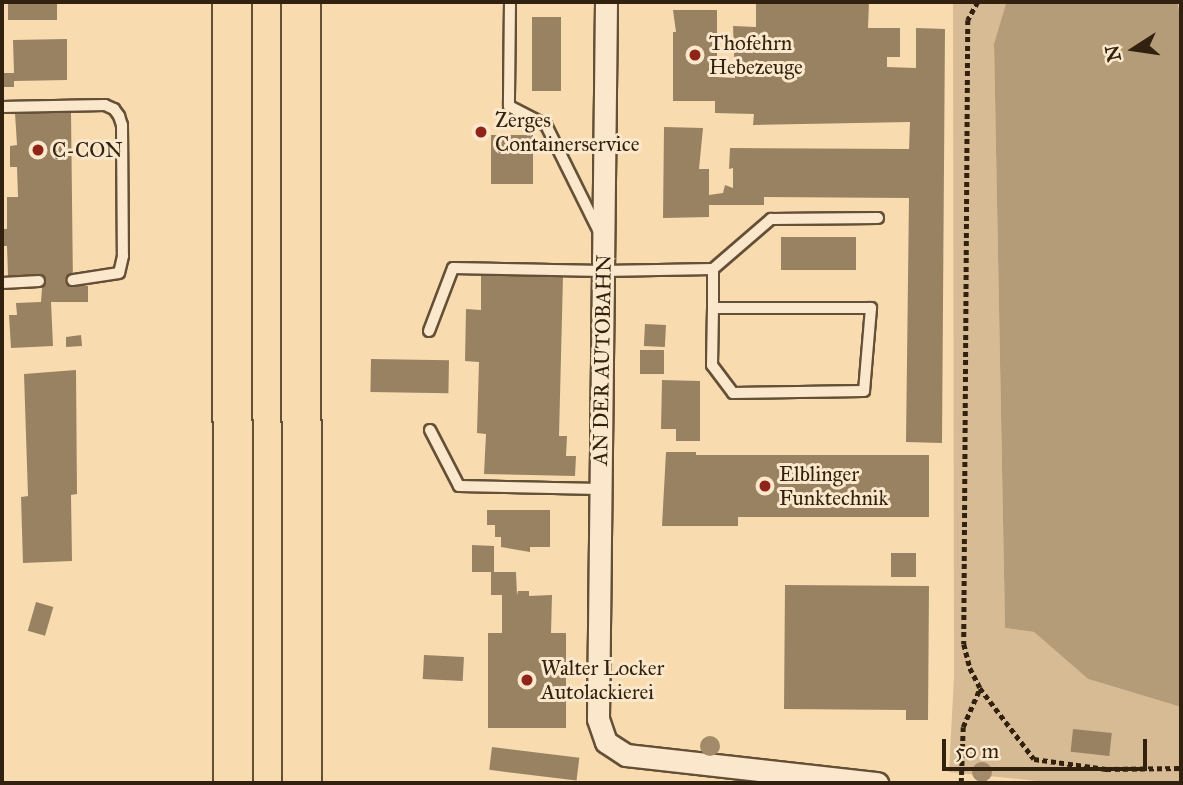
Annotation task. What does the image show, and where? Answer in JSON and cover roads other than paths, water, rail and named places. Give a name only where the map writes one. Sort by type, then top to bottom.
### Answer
[{"type":"highway","points":[[232,2],[233,783]]},
{"type":"highway","points":[[301,2],[302,783]]},
{"type":"street","name":"AN DER AUTOBAHN","points":[[606,2],[598,719],[606,742],[626,755],[877,783]]},
{"type":"lane","points":[[510,2],[509,106],[546,125],[603,241]]},
{"type":"lane","points":[[2,107],[105,105],[114,109],[119,116],[122,125],[123,256],[119,273],[73,280]]},
{"type":"lane","points":[[429,331],[453,268],[603,271],[713,268],[771,219],[878,218]]},
{"type":"lane","points":[[713,268],[712,365],[733,393],[864,391],[871,308],[713,308]]},
{"type":"lane","points":[[2,283],[39,281]]},
{"type":"lane","points":[[430,430],[458,486],[600,489]]},
{"type":"place","name":"Thofehrn Hebezeuge","points":[[695,55]]},
{"type":"place","name":"Zerges Containerservice","points":[[481,132]]},
{"type":"place","name":"C-CON","points":[[38,150]]},
{"type":"place","name":"Elblinger Funktechnik","points":[[765,486]]},
{"type":"place","name":"Walter Locker Autolackierei","points":[[527,680]]}]
